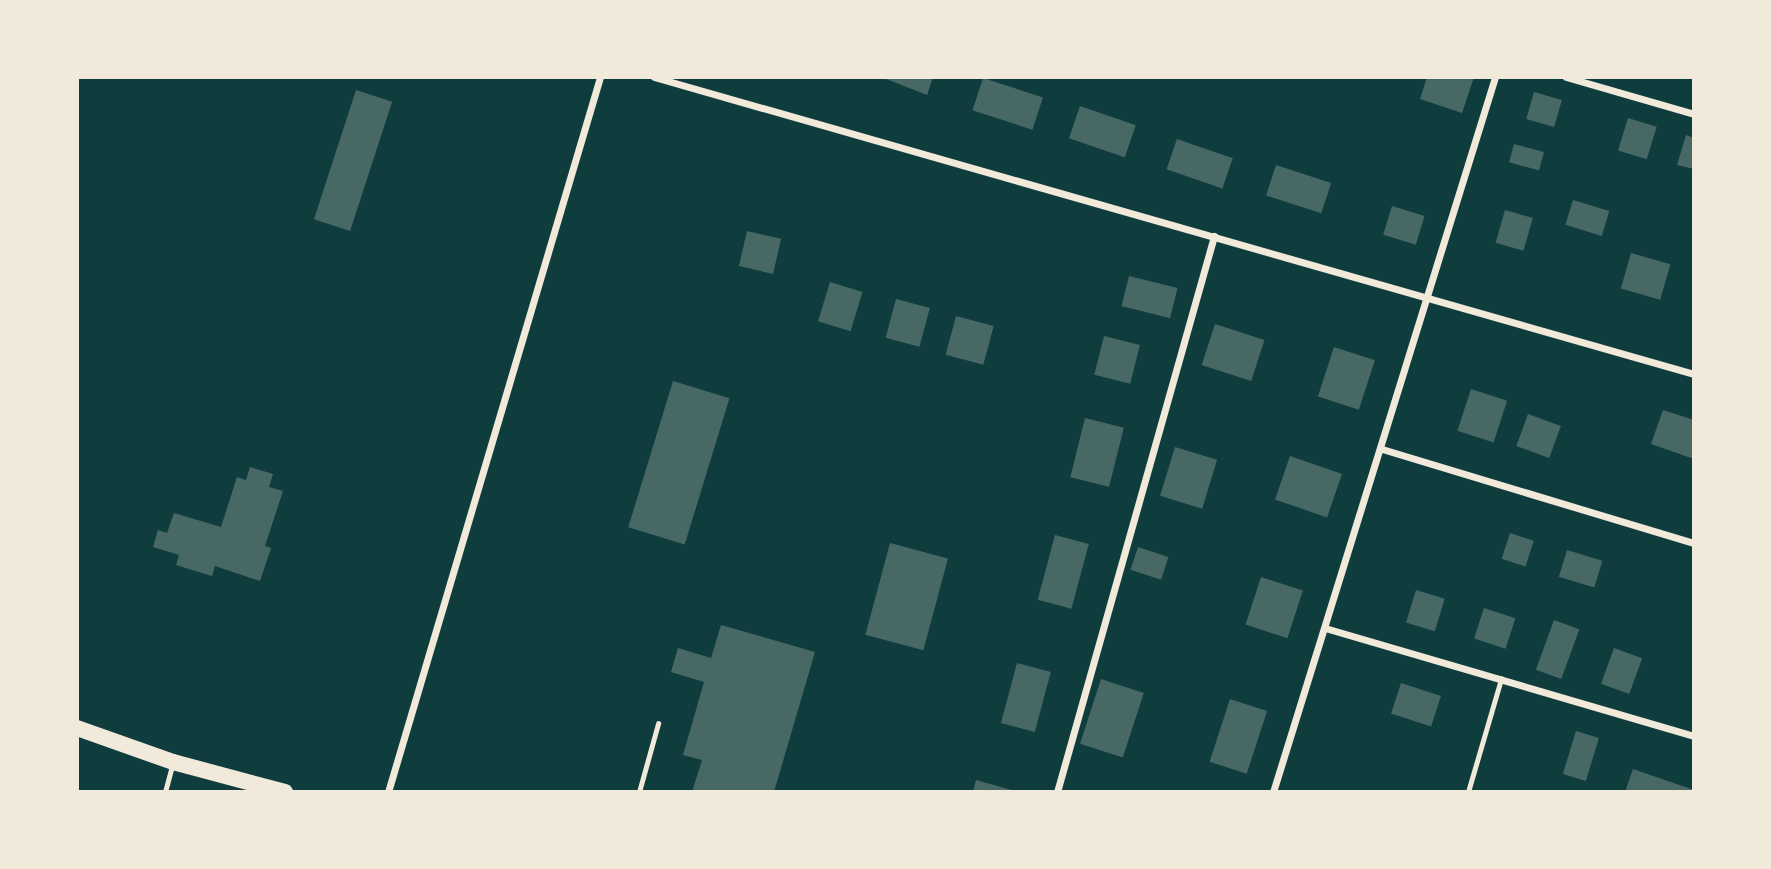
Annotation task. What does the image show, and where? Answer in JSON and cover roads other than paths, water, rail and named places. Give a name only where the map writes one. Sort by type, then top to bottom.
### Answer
[{"type":"highway","points":[[77,728],[173,762],[285,792]]},
{"type":"street","points":[[388,792],[600,77]]},
{"type":"street","points":[[654,77],[1694,374]]},
{"type":"street","points":[[1273,792],[1429,298],[1495,77]]},
{"type":"street","points":[[1566,77],[1694,114]]},
{"type":"street","points":[[1057,792],[1214,236]]},
{"type":"street","points":[[1382,449],[1694,543]]},
{"type":"street","points":[[1325,628],[1694,736]]},
{"type":"lane","points":[[1468,792],[1501,679]]},
{"type":"lane","points":[[639,792],[658,724]]},
{"type":"lane","points":[[164,792],[173,762]]}]
